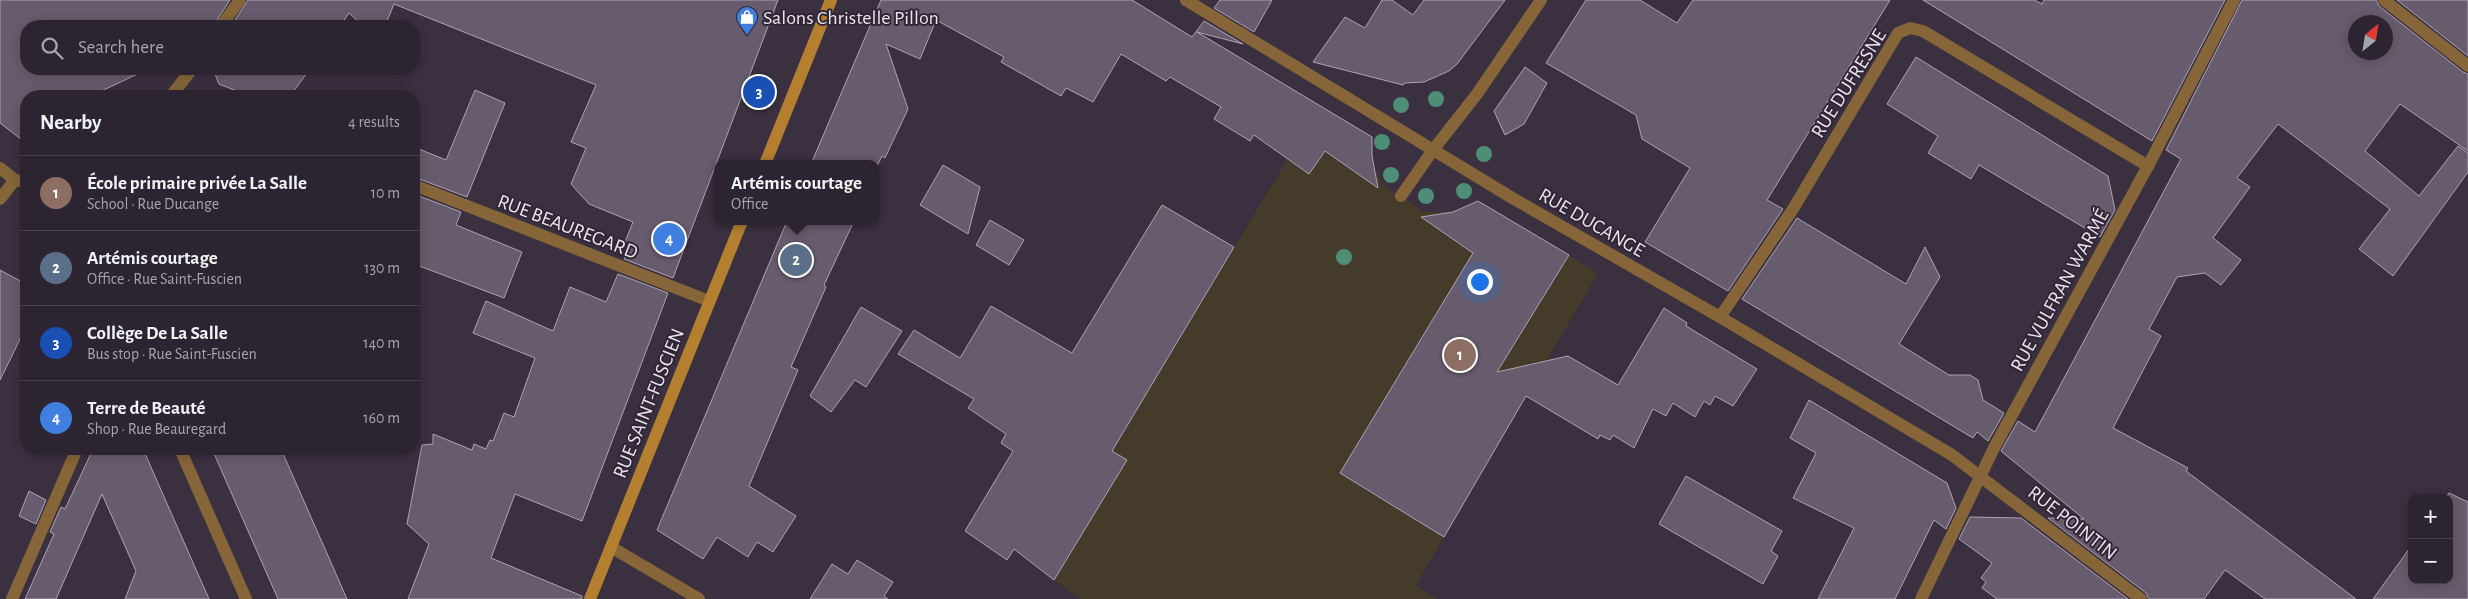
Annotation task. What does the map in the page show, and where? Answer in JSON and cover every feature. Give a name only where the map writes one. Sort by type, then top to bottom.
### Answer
[{"type":"main road","points":[[767,160],[831,0]]},
{"type":"main road","name":"RUE SAINT-FUSCIEN","points":[[590,599],[740,225]]},
{"type":"street","points":[[225,20],[240,0]]},
{"type":"street","name":"RUE DUCANGE","points":[[1186,0],[1433,150],[1952,455],[1980,476]]},
{"type":"street","points":[[1401,196],[1433,150],[1477,94],[1542,0]]},
{"type":"street","name":"RUE VULFRAN WARMÉ","points":[[1921,599],[1980,476],[2148,166],[2234,0]]},
{"type":"street","points":[[2384,0],[2468,66]]},
{"type":"street","name":"RUE DUFRESNE","points":[[1720,317],[1793,209],[1898,33],[1910,28],[1923,31],[2148,166]]},
{"type":"street","points":[[181,90],[189,75]]},
{"type":"street","points":[[0,168],[20,180]]},
{"type":"street","points":[[0,199],[20,182]]},
{"type":"street","name":"RUE BEAUREGARD","points":[[420,187],[710,301]]},
{"type":"street","points":[[12,599],[74,455]]},
{"type":"street","points":[[183,455],[246,599]]},
{"type":"street","name":"RUE POINTIN","points":[[1980,476],[2141,599]]},
{"type":"street","points":[[611,547],[699,599]]},
{"type":"shaded area","points":[[1320,106],[1372,136],[1374,166],[1382,183],[1424,212],[1453,212],[1478,201],[1598,273],[1416,585],[1437,599],[1080,599],[1041,570],[1072,353],[1162,204],[1234,247]]},
{"type":"building","points":[[0,0],[230,0],[217,20],[20,20],[20,75],[135,75],[104,90],[20,90],[20,138],[0,123]]},
{"type":"building","points":[[248,0],[778,0],[718,160],[714,160],[714,169],[673,278],[624,259],[628,248],[623,247],[633,222],[589,204],[571,184],[586,148],[571,142],[596,85],[394,4],[387,20],[357,20],[349,13],[344,20],[235,20]]},
{"type":"building","points":[[881,0],[1132,0],[1192,37],[1204,21],[1243,44],[1197,32],[1372,137],[1372,156],[1378,188],[1325,151],[1309,174],[1254,135],[1250,141],[1214,119],[1221,107],[1170,77],[1166,81],[1121,54],[1093,102],[1066,88],[1061,96],[1001,62],[1004,57],[936,20],[920,59],[886,44],[908,109],[885,158],[882,156],[879,162],[879,160],[813,160]]},
{"type":"building","points":[[1220,0],[1272,0],[1254,32],[1214,8]]},
{"type":"building","points":[[1382,0],[1392,0],[1413,15],[1424,0],[1505,0],[1457,64],[1449,71],[1424,82],[1405,83],[1403,85],[1313,62],[1345,17],[1365,28]]},
{"type":"building","points":[[1586,0],[1640,0],[1677,23],[1693,0],[1890,0],[1767,200],[1783,209],[1728,291],[1645,242],[1690,168],[1642,139],[1636,115],[1546,63]]},
{"type":"building","points":[[1923,0],[2034,0],[2042,4],[2044,0],[2225,0],[2152,141]]},
{"type":"building","points":[[2242,0],[2376,0],[2379,6],[2390,15],[2348,15],[2348,60],[2393,60],[2393,17],[2468,74],[2468,151],[2400,104],[2365,151],[2419,196],[2458,146],[2468,153],[2468,172],[2393,276],[2359,249],[2390,209],[2278,124],[2237,178],[2250,187],[2213,238],[2241,260],[2221,285],[2205,273],[2177,277],[2149,329],[2161,336],[2113,428],[2188,468],[2186,471],[2356,599],[2265,599],[2225,570],[2204,599],[2149,599],[2146,593],[2048,518],[2084,519],[2001,451],[2018,421],[2035,432],[2181,159],[2166,150]]},
{"type":"building","points":[[2397,0],[2468,0],[2468,56]]},
{"type":"building","points":[[1916,57],[2108,176],[2115,210],[2100,237],[1979,165],[1971,179],[1928,153],[1938,136],[1887,104]]},
{"type":"building","points":[[1525,67],[1547,83],[1524,124],[1505,135],[1494,111]]},
{"type":"building","points":[[215,75],[306,75],[294,90],[234,90],[219,84]]},
{"type":"building","points":[[475,90],[505,103],[467,197],[420,179],[420,149],[446,160]]},
{"type":"building","points":[[943,165],[980,187],[968,234],[920,205]]},
{"type":"building","points":[[420,196],[461,212],[456,225],[522,252],[504,298],[420,266]]},
{"type":"building","points":[[1478,201],[1569,255],[1497,372],[1568,356],[1618,385],[1664,308],[1687,323],[1686,326],[1757,369],[1733,406],[1715,396],[1710,405],[1704,401],[1695,417],[1673,403],[1666,416],[1653,409],[1634,448],[1613,435],[1610,440],[1600,435],[1598,439],[1526,396],[1444,537],[1340,473],[1473,253],[1421,217],[1453,212]]},
{"type":"building","points":[[1162,205],[1234,247],[1112,451],[1127,460],[1054,580],[1014,549],[1007,560],[965,531],[1013,451],[1001,443],[1006,434],[968,408],[974,399],[898,354],[914,330],[960,358],[991,306],[1072,353]]},
{"type":"building","points":[[1797,218],[1906,284],[1925,247],[1940,277],[1899,344],[1949,375],[1970,375],[1978,380],[1983,400],[2004,413],[1988,441],[1977,432],[1973,438],[1742,299]]},
{"type":"building","points":[[990,220],[1024,240],[1009,265],[976,245]]},
{"type":"building","points":[[785,225],[852,225],[824,285],[826,287],[791,367],[798,370],[749,486],[796,516],[773,552],[757,542],[748,557],[717,537],[703,559],[657,530]]},
{"type":"building","points":[[0,270],[20,281],[20,339],[0,380]]},
{"type":"building","points":[[618,274],[668,293],[582,521],[515,494],[491,558],[582,596],[582,599],[408,599],[429,544],[407,524],[422,445],[433,444],[433,434],[472,450],[474,444],[486,449],[490,440],[493,441],[504,413],[514,417],[535,358],[473,333],[486,301],[553,331],[570,287],[606,302]]},
{"type":"building","points":[[861,307],[902,331],[866,387],[855,380],[831,412],[810,396]]},
{"type":"building","points":[[1809,400],[1947,483],[1956,508],[1946,529],[1934,520],[1895,599],[1818,599],[1854,528],[1793,498],[1816,453],[1790,438]]},
{"type":"building","points":[[90,455],[146,455],[209,599],[125,599],[136,571],[102,494],[56,599],[25,599],[54,534],[50,532],[61,507],[65,509]]},
{"type":"building","points":[[215,455],[284,455],[347,599],[278,599]]},
{"type":"building","points":[[1686,476],[1782,531],[1771,551],[1778,556],[1763,584],[1659,524]]},
{"type":"building","points":[[29,491],[46,500],[36,524],[19,516]]},
{"type":"building","points":[[2453,495],[2468,502],[2468,599],[2373,599],[2408,551],[2408,584],[2453,584]]},
{"type":"building","points":[[1970,517],[2021,518],[2128,599],[1997,599],[1982,588],[1986,582],[1981,578],[1992,563],[1959,539]]},
{"type":"building","points":[[857,560],[893,582],[884,596],[888,599],[810,599],[832,564],[848,574]]},
{"type":"place","name":"Salons Christelle Pillon","points":[[747,36]]},
{"type":"place","name":"Collège De La Salle","points":[[759,92]]},
{"type":"place","name":"Terre de Beauté","points":[[669,239]]},
{"type":"place","name":"Artémis courtage","points":[[796,260]]},
{"type":"place","name":"École primaire privée La Salle","points":[[1460,355]]}]
